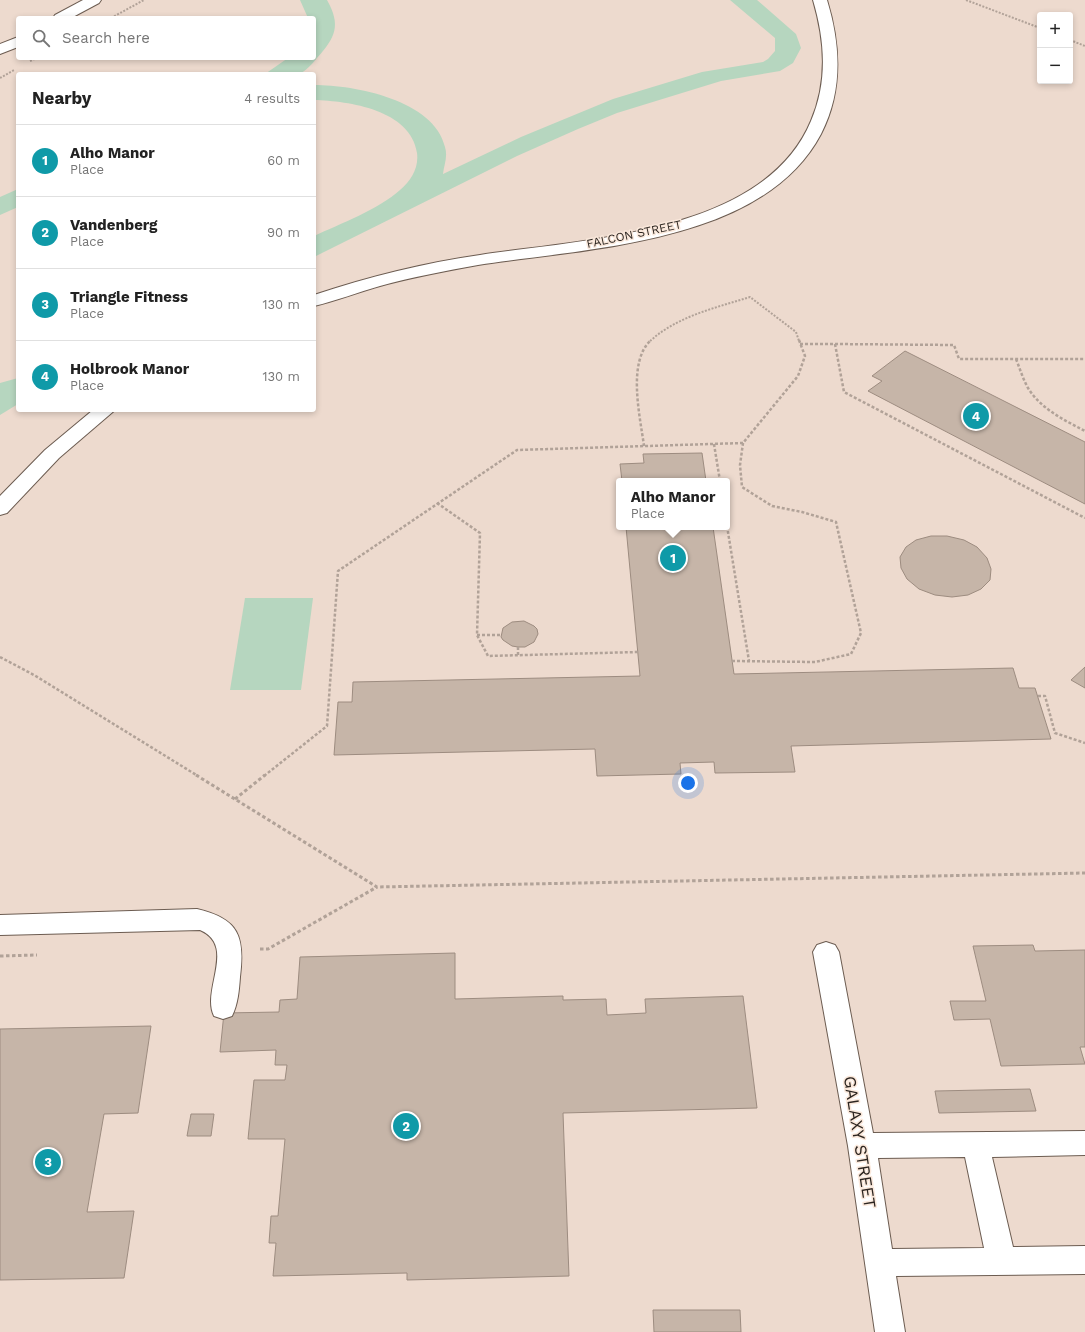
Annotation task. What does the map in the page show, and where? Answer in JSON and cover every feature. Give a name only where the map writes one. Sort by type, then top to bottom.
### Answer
[{"type":"street","points":[[64,16],[94,0]]},
{"type":"street","name":"FALCON STREET","points":[[316,300],[372,283],[425,270],[478,260],[575,247],[668,229],[734,206],[759,192],[779,177],[796,161],[812,135],[827,102],[832,78],[832,56],[820,0]]},
{"type":"street","points":[[0,50],[16,42]]},
{"type":"street","points":[[0,508],[52,454],[103,412]]},
{"type":"street","points":[[0,925],[197,919],[210,922],[222,930],[230,944],[223,1008]]},
{"type":"street","name":"GALAXY STREET","points":[[826,952],[862,1146],[890,1332]]},
{"type":"street","points":[[862,1146],[1085,1143]]},
{"type":"street","points":[[976,1144],[1002,1262]]},
{"type":"street","points":[[879,1264],[1085,1260]]},
{"type":"path","points":[[115,16],[144,0]]},
{"type":"path","points":[[966,0],[1037,27]]},
{"type":"path","points":[[1073,41],[1085,46]]},
{"type":"path","points":[[644,446],[638,373],[639,356],[657,334],[676,323],[750,297],[796,332],[805,356],[798,376],[743,443],[740,465],[742,487],[772,506],[802,512],[836,522],[861,633],[851,654],[815,662],[732,661]]},
{"type":"path","points":[[800,344],[954,345],[959,359],[1085,359]]},
{"type":"path","points":[[834,344],[844,392],[1085,518]]},
{"type":"path","points":[[1016,359],[1028,388],[1039,400],[1057,417],[1085,431]]},
{"type":"path","points":[[235,799],[327,726],[338,571],[517,450],[743,443]]},
{"type":"path","points":[[714,444],[720,478]]},
{"type":"path","points":[[437,504],[480,533],[478,635],[488,656],[638,652]]},
{"type":"path","points":[[728,530],[749,661]]},
{"type":"path","points":[[478,635],[501,634]]},
{"type":"path","points":[[518,647],[518,655]]},
{"type":"path","points":[[0,657],[34,675],[377,887],[1085,873]]},
{"type":"path","points":[[1038,696],[1045,696],[1055,733],[1085,743]]},
{"type":"green space","points":[[300,0],[327,0],[334,17],[334,30],[329,44],[316,59],[316,16],[307,16]]},
{"type":"green space","points":[[730,0],[757,0],[796,34],[801,48],[793,63],[780,71],[721,81],[617,113],[517,156],[316,256],[316,235],[359,216],[391,197],[411,178],[417,164],[417,153],[412,138],[403,127],[391,118],[360,106],[316,100],[316,85],[350,88],[371,92],[391,98],[426,117],[438,131],[445,147],[446,158],[443,174],[521,137],[613,99],[702,72],[763,62],[775,51],[775,38]]},
{"type":"green space","points":[[285,60],[315,60],[303,72],[268,72]]},
{"type":"green space","points":[[16,190],[16,208],[0,215],[0,197]]},
{"type":"green space","points":[[16,379],[16,405],[0,415],[0,383]]},
{"type":"green space","points":[[245,598],[313,598],[301,690],[230,690]]},
{"type":"building","points":[[905,351],[1085,442],[1085,504],[868,391],[882,381],[872,376]]},
{"type":"building","points":[[702,453],[706,478],[622,478],[620,464],[644,463],[643,454]]},
{"type":"building","points":[[626,530],[713,530],[734,674],[1013,668],[1019,688],[1035,688],[1051,739],[791,746],[795,772],[715,773],[714,762],[680,763],[681,774],[597,776],[595,749],[334,755],[338,702],[352,702],[353,682],[640,676]]},
{"type":"building","points":[[931,536],[947,536],[964,540],[977,547],[987,558],[991,569],[990,580],[981,589],[968,595],[952,597],[935,595],[919,589],[907,579],[901,568],[900,557],[906,547],[916,540]]},
{"type":"building","points":[[524,621],[537,629],[538,634],[534,642],[525,647],[518,647],[512,646],[503,640],[501,637],[503,628],[512,622]]},
{"type":"building","points":[[1085,667],[1085,688],[1071,680]]},
{"type":"building","points":[[1033,945],[1035,951],[1085,950],[1085,1047],[1080,1047],[1085,1064],[1001,1066],[990,1019],[954,1020],[950,1001],[986,1001],[973,946]]},
{"type":"building","points":[[455,953],[455,999],[563,996],[563,1000],[606,999],[607,1015],[646,1013],[645,999],[743,996],[757,1108],[563,1113],[569,1276],[407,1280],[407,1273],[273,1276],[276,1243],[269,1243],[271,1216],[278,1216],[285,1139],[248,1139],[254,1080],[285,1080],[287,1065],[275,1065],[276,1050],[220,1052],[224,1013],[279,1012],[280,1000],[297,999],[300,957]]},
{"type":"building","points":[[151,1026],[138,1113],[104,1114],[87,1212],[134,1211],[124,1278],[0,1280],[0,1029]]},
{"type":"building","points":[[1030,1089],[1036,1111],[939,1113],[935,1091]]},
{"type":"building","points":[[191,1114],[214,1114],[211,1136],[187,1136]]},
{"type":"building","points":[[653,1310],[740,1310],[741,1332],[654,1332]]},
{"type":"place","name":"Holbrook Manor","points":[[976,416]]},
{"type":"place","name":"Alho Manor","points":[[673,558]]},
{"type":"place","name":"Vandenberg","points":[[406,1126]]},
{"type":"place","name":"Triangle Fitness","points":[[48,1162]]}]
